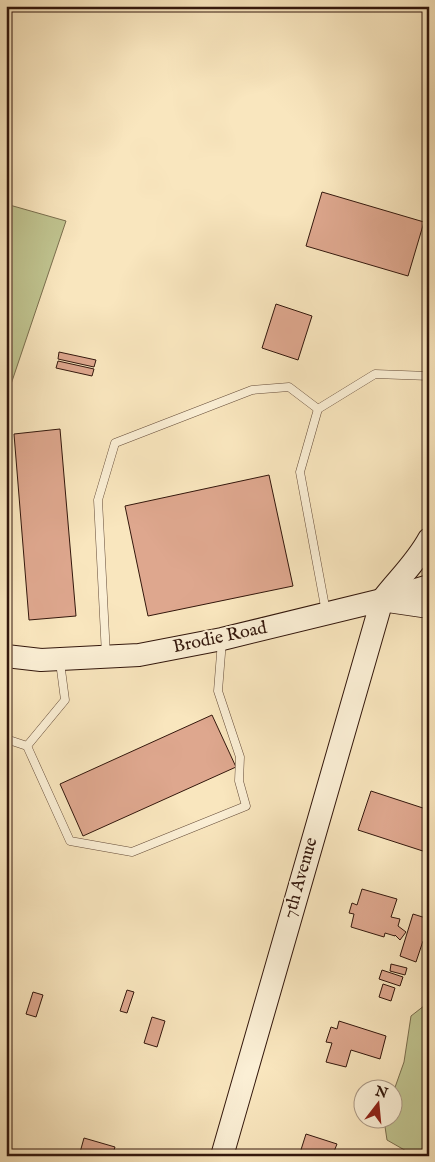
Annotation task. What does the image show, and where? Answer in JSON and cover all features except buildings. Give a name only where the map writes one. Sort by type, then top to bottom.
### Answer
[{"type":"street","points":[[429,539],[418,558],[396,581],[382,600],[429,607]]},
{"type":"street","name":"Brodie Road","points":[[6,656],[40,660],[139,655],[222,639],[382,600],[429,586]]},
{"type":"street","name":"7th Avenue","points":[[222,1156],[382,600]]},
{"type":"lane","points":[[326,614],[300,472],[318,409],[375,374],[429,376]]},
{"type":"lane","points":[[106,657],[98,500],[115,443],[252,390],[289,387],[318,409]]},
{"type":"lane","points":[[6,739],[27,746],[70,841],[132,852],[246,806],[240,782],[240,757],[218,691],[222,639]]},
{"type":"lane","points":[[27,746],[65,700],[60,659]]},
{"type":"green space","points":[[6,204],[66,221],[6,399]]},
{"type":"green space","points":[[429,1002],[429,1156],[415,1156],[387,1140],[386,1130],[402,1130],[402,1080],[398,1080],[404,1062],[411,1016]]}]
